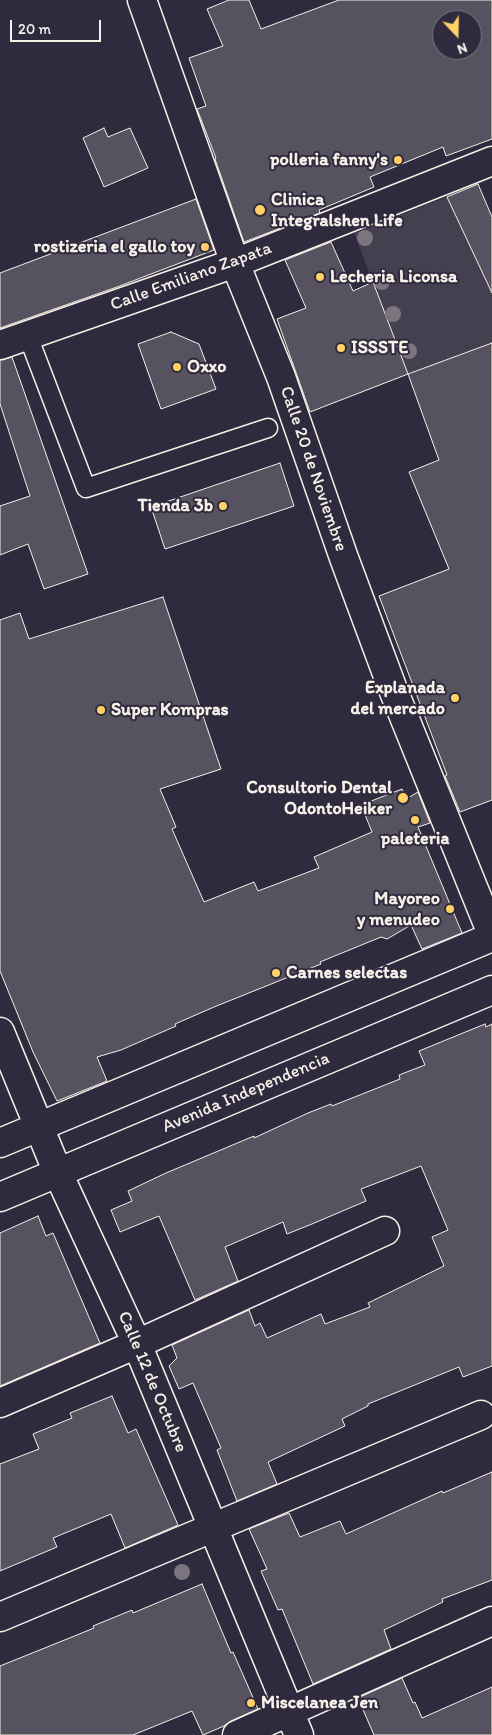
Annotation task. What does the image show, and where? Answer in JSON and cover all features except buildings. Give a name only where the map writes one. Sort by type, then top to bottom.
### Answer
[{"type":"street","name":"Calle 20 de Noviembre","points":[[142,0],[235,263],[281,377],[344,558],[392,687],[492,936]]},
{"type":"street","name":"Calle Emiliano Zapata","points":[[0,345],[235,263],[492,161]]},
{"type":"street","points":[[0,1143],[492,936]]},
{"type":"street","name":"Avenida Independencia","points":[[0,1197],[492,990]]},
{"type":"street","name":"Calle 12 de Octubre","points":[[0,1032],[58,1172],[137,1344],[295,1724]]},
{"type":"street","points":[[0,1403],[137,1344],[385,1231]]},
{"type":"street","points":[[0,1617],[481,1415]]},
{"type":"street","points":[[237,1735],[295,1724],[492,1621]]},
{"type":"lane","points":[[28,336],[86,488],[268,428]]},
{"type":"shaded area","points":[[447,197],[492,293],[492,343],[408,374],[354,233]]},
{"type":"place","name":"polleria fanny's","points":[[398,160]]},
{"type":"place","name":"Clinica Integralshen Life","points":[[260,210]]},
{"type":"place","name":"rostizeria el gallo toy","points":[[205,247]]},
{"type":"place","name":"Lecheria Liconsa","points":[[320,277]]},
{"type":"place","name":"ISSSTE","points":[[341,348]]},
{"type":"place","name":"Oxxo","points":[[177,367]]},
{"type":"place","name":"Tienda 3b","points":[[223,506]]},
{"type":"place","name":"Explanada del mercado","points":[[455,698]]},
{"type":"place","name":"Super Kompras","points":[[101,710]]},
{"type":"place","name":"Consultorio Dental OdontoHeiker","points":[[403,798]]},
{"type":"place","name":"paleteria","points":[[415,820]]},
{"type":"place","name":"Mayoreo y menudeo","points":[[450,909]]},
{"type":"place","name":"Carnes selectas","points":[[276,973]]},
{"type":"place","name":"Miscelanea Jen","points":[[251,1703]]}]
